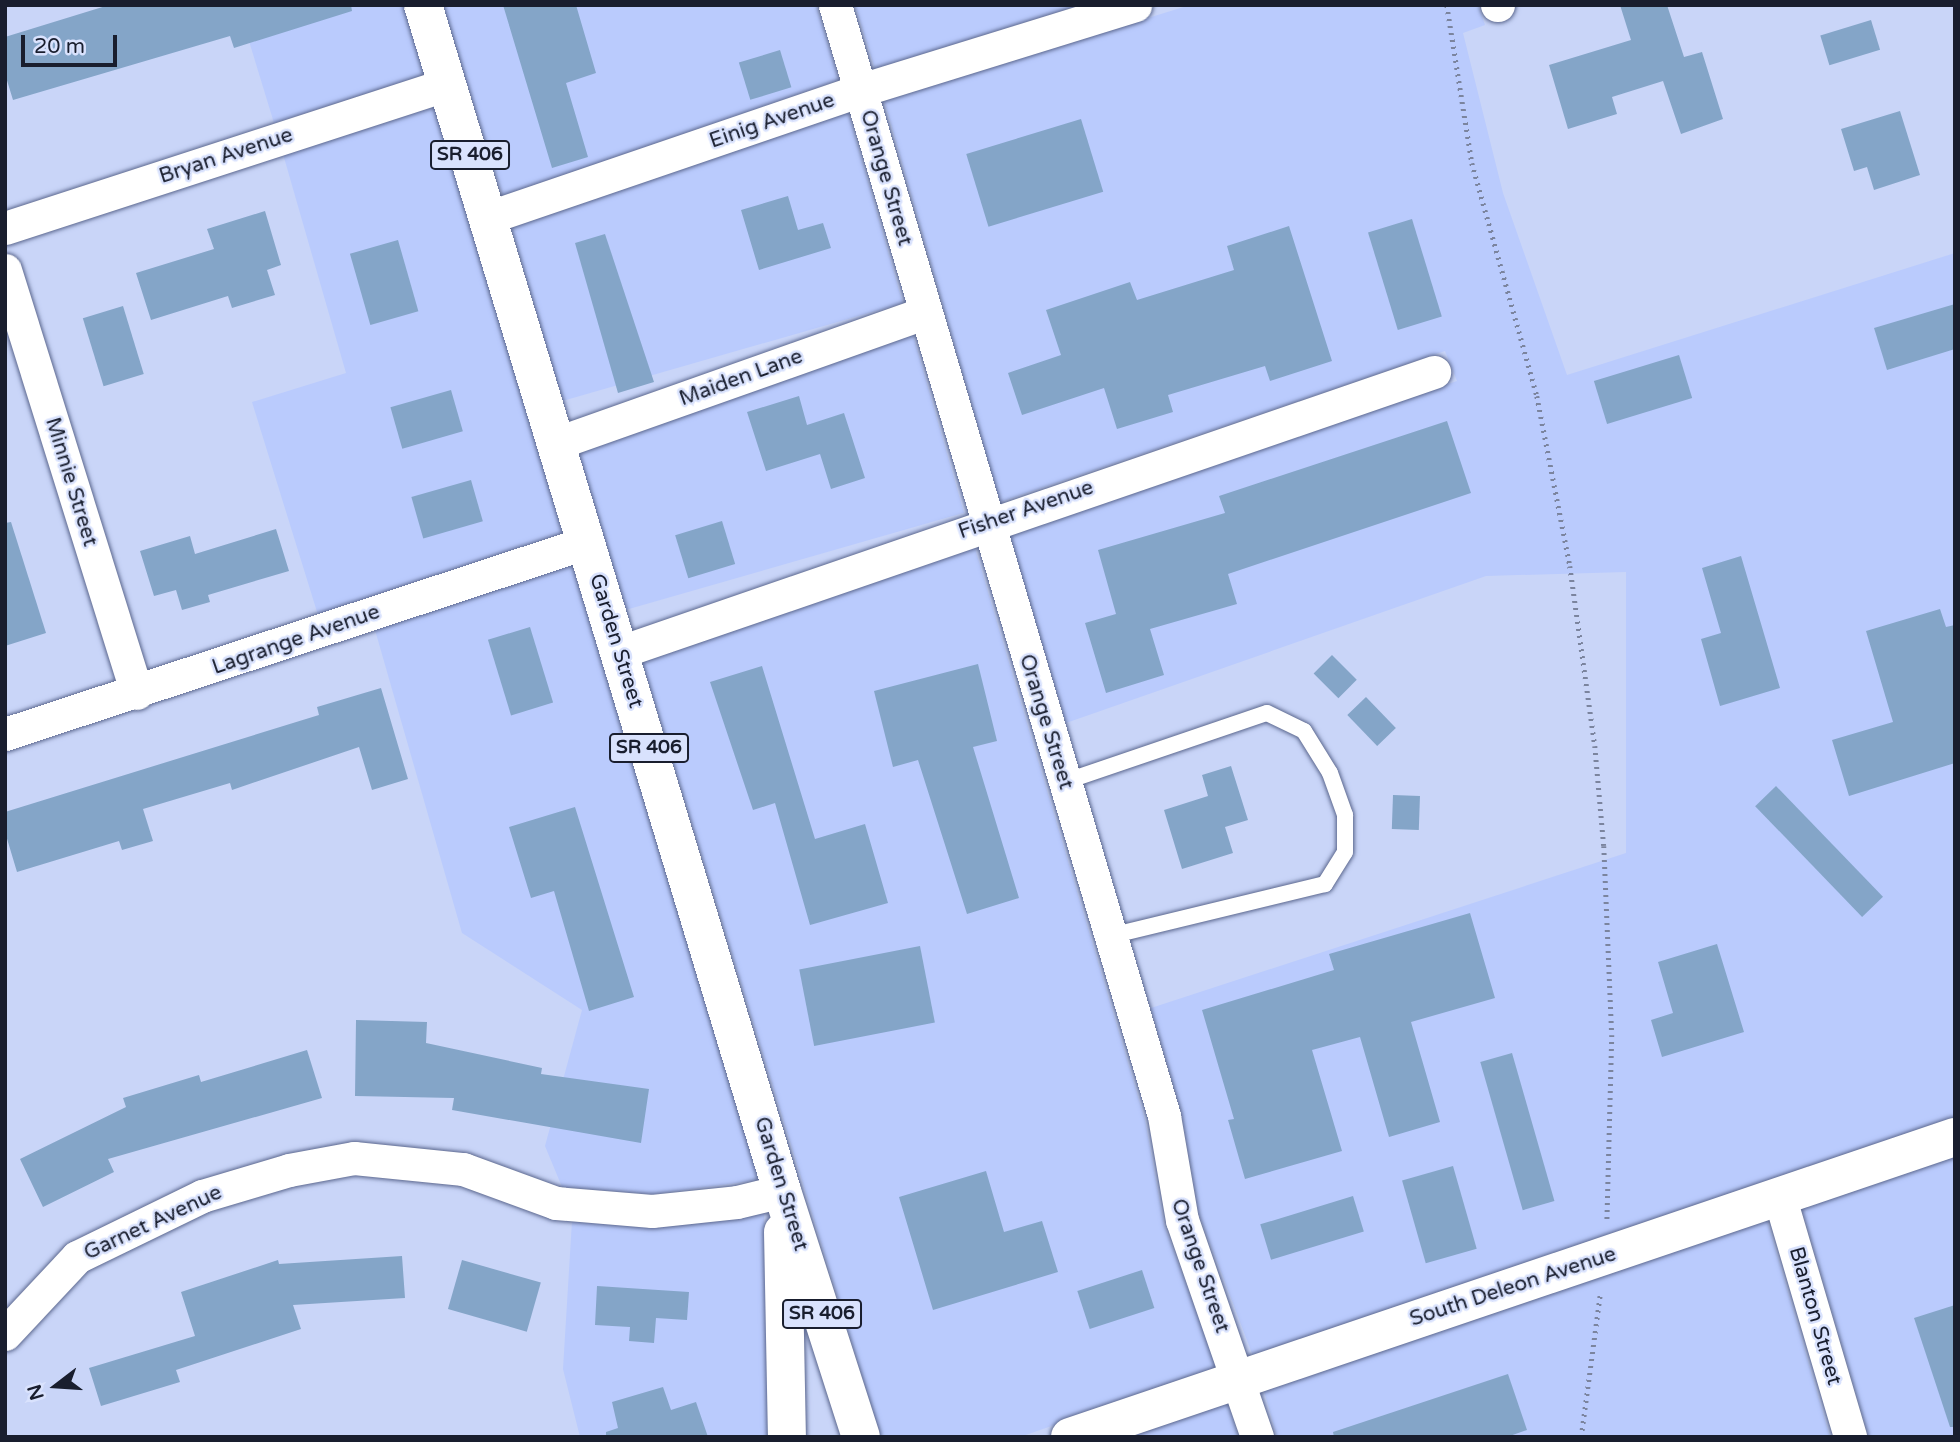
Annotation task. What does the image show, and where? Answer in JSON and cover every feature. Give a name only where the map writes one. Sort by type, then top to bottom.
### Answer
[{"type":"main road","name":"Garden Street","points":[[423,5],[491,217],[585,543],[782,1191],[861,1437]]},
{"type":"main road","name":"South Deleon Avenue","points":[[1070,1437],[1240,1377],[1606,1258],[1779,1195],[1955,1138]]},
{"type":"main road","points":[[782,1191],[787,1437]]},
{"type":"street","name":"Orange Street","points":[[835,5],[1164,1116],[1181,1220],[1240,1377],[1258,1437]]},
{"type":"street","name":"Einig Avenue","points":[[491,217],[861,90],[1135,5]]},
{"type":"street","name":"Bryan Avenue","points":[[5,228],[447,84]]},
{"type":"street","name":"Minnie Street","points":[[5,271],[137,693]]},
{"type":"street","name":"Maiden Lane","points":[[557,443],[925,313]]},
{"type":"street","name":"Fisher Avenue","points":[[620,652],[987,523],[1434,372]]},
{"type":"street","name":"Lagrange Avenue","points":[[5,734],[137,693],[585,543]]},
{"type":"street","name":"Garnet Avenue","points":[[5,1334],[77,1257],[202,1196],[289,1170],[355,1158],[463,1169],[556,1203],[652,1211],[737,1202],[782,1191]]},
{"type":"street","name":"Blanton Street","points":[[1779,1195],[1850,1437]]},
{"type":"lane","points":[[1064,782],[1267,713],[1304,731],[1330,773],[1345,815],[1345,852],[1325,884],[1110,936]]},
{"type":"path","points":[[1447,5],[1472,163],[1537,396],[1570,566],[1593,732],[1604,846],[1612,1035],[1606,1234]]},
{"type":"path","points":[[1581,1437],[1600,1296]]},
{"type":"shaded area","points":[[238,5],[403,5],[425,75],[274,123]]},
{"type":"shaded area","points":[[442,5],[816,5],[839,80],[503,196]]},
{"type":"shaded area","points":[[855,5],[1080,5],[875,69]]},
{"type":"shaded area","points":[[1190,5],[1478,5],[1485,25],[1463,33],[1503,193],[1567,375],[1955,253],[1955,1120],[1253,1356],[1199,1214],[1181,1110],[1151,1008],[1626,853],[1626,572],[1486,576],[1066,723],[1009,533],[1457,381],[1445,351],[1000,502],[884,100]]},
{"type":"shaded area","points":[[435,106],[563,533],[318,615],[252,402],[346,373],[283,154]]},
{"type":"shaded area","points":[[848,112],[903,303],[562,401],[507,210]]},
{"type":"shaded area","points":[[913,335],[964,513],[624,610],[573,433]]},
{"type":"shaded area","points":[[974,545],[1145,1120],[1164,1225],[1217,1368],[1020,1437],[881,1437],[642,661]]},
{"type":"shaded area","points":[[572,564],[759,1180],[653,1194],[562,1187],[545,1146],[582,1010],[462,933],[375,630]]},
{"type":"shaded area","points":[[1955,1154],[1955,1437],[1869,1437],[1801,1205]]},
{"type":"shaded area","points":[[764,1212],[768,1437],[580,1437],[563,1369],[572,1221],[649,1227]]},
{"type":"shaded area","points":[[1766,1217],[1830,1437],[1277,1437],[1263,1387]]},
{"type":"shaded area","points":[[1227,1399],[1238,1437],[1119,1437]]},
{"type":"building","points":[[109,5],[351,5],[352,11],[234,48],[230,36],[13,100],[5,74],[5,37]]},
{"type":"building","points":[[503,5],[576,5],[596,73],[566,83],[588,157],[552,168]]},
{"type":"building","points":[[1620,5],[1667,5],[1684,57],[1702,52],[1723,119],[1681,134],[1663,81],[1612,97],[1617,114],[1568,129],[1549,65],[1631,40]]},
{"type":"building","points":[[1871,20],[1880,50],[1829,65],[1820,35]]},
{"type":"building","points":[[780,50],[791,87],[750,100],[739,63]]},
{"type":"building","points":[[1900,111],[1920,175],[1874,190],[1867,167],[1854,171],[1841,129]]},
{"type":"building","points":[[1081,119],[1103,192],[988,227],[966,154]]},
{"type":"building","points":[[788,196],[798,230],[823,223],[831,248],[759,270],[741,210]]},
{"type":"building","points":[[265,211],[281,265],[267,270],[275,295],[232,308],[228,296],[151,320],[136,273],[214,249],[207,229]]},
{"type":"building","points":[[1412,219],[1442,317],[1398,330],[1368,232]]},
{"type":"building","points":[[1289,226],[1332,361],[1270,381],[1265,366],[1168,395],[1173,412],[1117,429],[1104,388],[1022,415],[1008,373],[1061,355],[1046,310],[1130,282],[1137,300],[1234,270],[1227,246]]},
{"type":"building","points":[[605,234],[654,382],[618,393],[575,243]]},
{"type":"building","points":[[398,240],[418,311],[370,325],[350,254]]},
{"type":"building","points":[[1955,304],[1955,349],[1887,370],[1874,328]]},
{"type":"building","points":[[123,306],[144,374],[104,386],[83,318]]},
{"type":"building","points":[[1679,355],[1692,398],[1607,424],[1594,381]]},
{"type":"building","points":[[451,390],[463,431],[402,449],[390,407]]},
{"type":"building","points":[[799,396],[807,425],[844,413],[865,478],[831,489],[820,454],[766,471],[747,412]]},
{"type":"building","points":[[1447,421],[1471,493],[1228,574],[1237,604],[1150,629],[1164,675],[1106,693],[1085,623],[1116,614],[1098,550],[1225,513],[1219,496]]},
{"type":"building","points":[[471,480],[483,521],[423,538],[411,497]]},
{"type":"building","points":[[722,521],[735,564],[688,578],[675,535]]},
{"type":"building","points":[[11,522],[46,633],[5,646],[5,523]]},
{"type":"building","points":[[276,529],[289,571],[208,595],[210,602],[182,610],[176,590],[154,596],[140,551],[190,536],[195,554]]},
{"type":"building","points":[[1741,556],[1780,688],[1720,706],[1701,639],[1721,633],[1702,568]]},
{"type":"building","points":[[1940,609],[1946,627],[1955,625],[1955,763],[1849,796],[1832,740],[1893,722],[1866,631]]},
{"type":"building","points":[[530,627],[553,703],[511,715],[488,640]]},
{"type":"building","points":[[1332,655],[1357,680],[1338,698],[1314,673]]},
{"type":"building","points":[[978,664],[997,741],[973,747],[1019,898],[967,914],[918,760],[893,767],[874,691]]},
{"type":"building","points":[[762,666],[815,839],[865,824],[888,903],[810,925],[775,803],[753,810],[710,682]]},
{"type":"building","points":[[381,688],[408,779],[372,790],[359,747],[232,790],[230,783],[143,809],[153,841],[122,850],[119,841],[17,872],[5,832],[5,812],[319,715],[317,707]]},
{"type":"building","points":[[1366,697],[1396,728],[1377,746],[1347,715]]},
{"type":"building","points":[[1231,766],[1248,820],[1225,827],[1233,853],[1182,869],[1164,810],[1208,796],[1202,775]]},
{"type":"building","points":[[1776,786],[1883,897],[1862,917],[1755,806]]},
{"type":"building","points":[[1393,795],[1420,796],[1419,830],[1392,829]]},
{"type":"building","points":[[575,807],[634,997],[589,1011],[554,891],[531,898],[509,827]]},
{"type":"building","points":[[1470,913],[1495,998],[1411,1022],[1440,1122],[1389,1137],[1360,1037],[1312,1050],[1342,1151],[1245,1179],[1228,1120],[1234,1119],[1202,1010],[1334,970],[1329,954]]},
{"type":"building","points":[[1717,944],[1744,1032],[1662,1057],[1651,1020],[1673,1013],[1658,962]]},
{"type":"building","points":[[920,946],[935,1023],[814,1046],[799,969]]},
{"type":"building","points":[[356,1020],[427,1022],[426,1043],[542,1068],[541,1074],[649,1089],[641,1143],[452,1110],[454,1098],[355,1096]]},
{"type":"building","points":[[307,1050],[322,1098],[108,1159],[114,1172],[43,1207],[20,1159],[126,1107],[123,1098],[199,1075],[201,1082]]},
{"type":"building","points":[[1512,1053],[1554,1201],[1523,1210],[1480,1062]]},
{"type":"building","points":[[1453,1166],[1477,1249],[1426,1263],[1402,1181]]},
{"type":"building","points":[[986,1171],[1004,1232],[1042,1221],[1058,1272],[933,1310],[899,1197]]},
{"type":"building","points":[[1353,1196],[1364,1231],[1271,1260],[1260,1224]]},
{"type":"building","points":[[402,1256],[405,1298],[293,1305],[301,1329],[176,1370],[180,1382],[101,1406],[89,1368],[195,1336],[181,1292],[278,1260],[279,1264]]},
{"type":"building","points":[[462,1260],[541,1283],[527,1332],[448,1309]]},
{"type":"building","points":[[1142,1270],[1154,1308],[1090,1329],[1077,1291]]},
{"type":"building","points":[[597,1286],[689,1292],[687,1320],[656,1318],[654,1343],[629,1341],[630,1327],[595,1325]]},
{"type":"building","points":[[1955,1305],[1955,1427],[1950,1427],[1914,1318]]},
{"type":"building","points":[[1508,1374],[1527,1430],[1507,1437],[1334,1437],[1333,1432]]},
{"type":"building","points":[[663,1387],[671,1410],[696,1402],[708,1437],[606,1437],[606,1432],[618,1428],[612,1402]]}]
